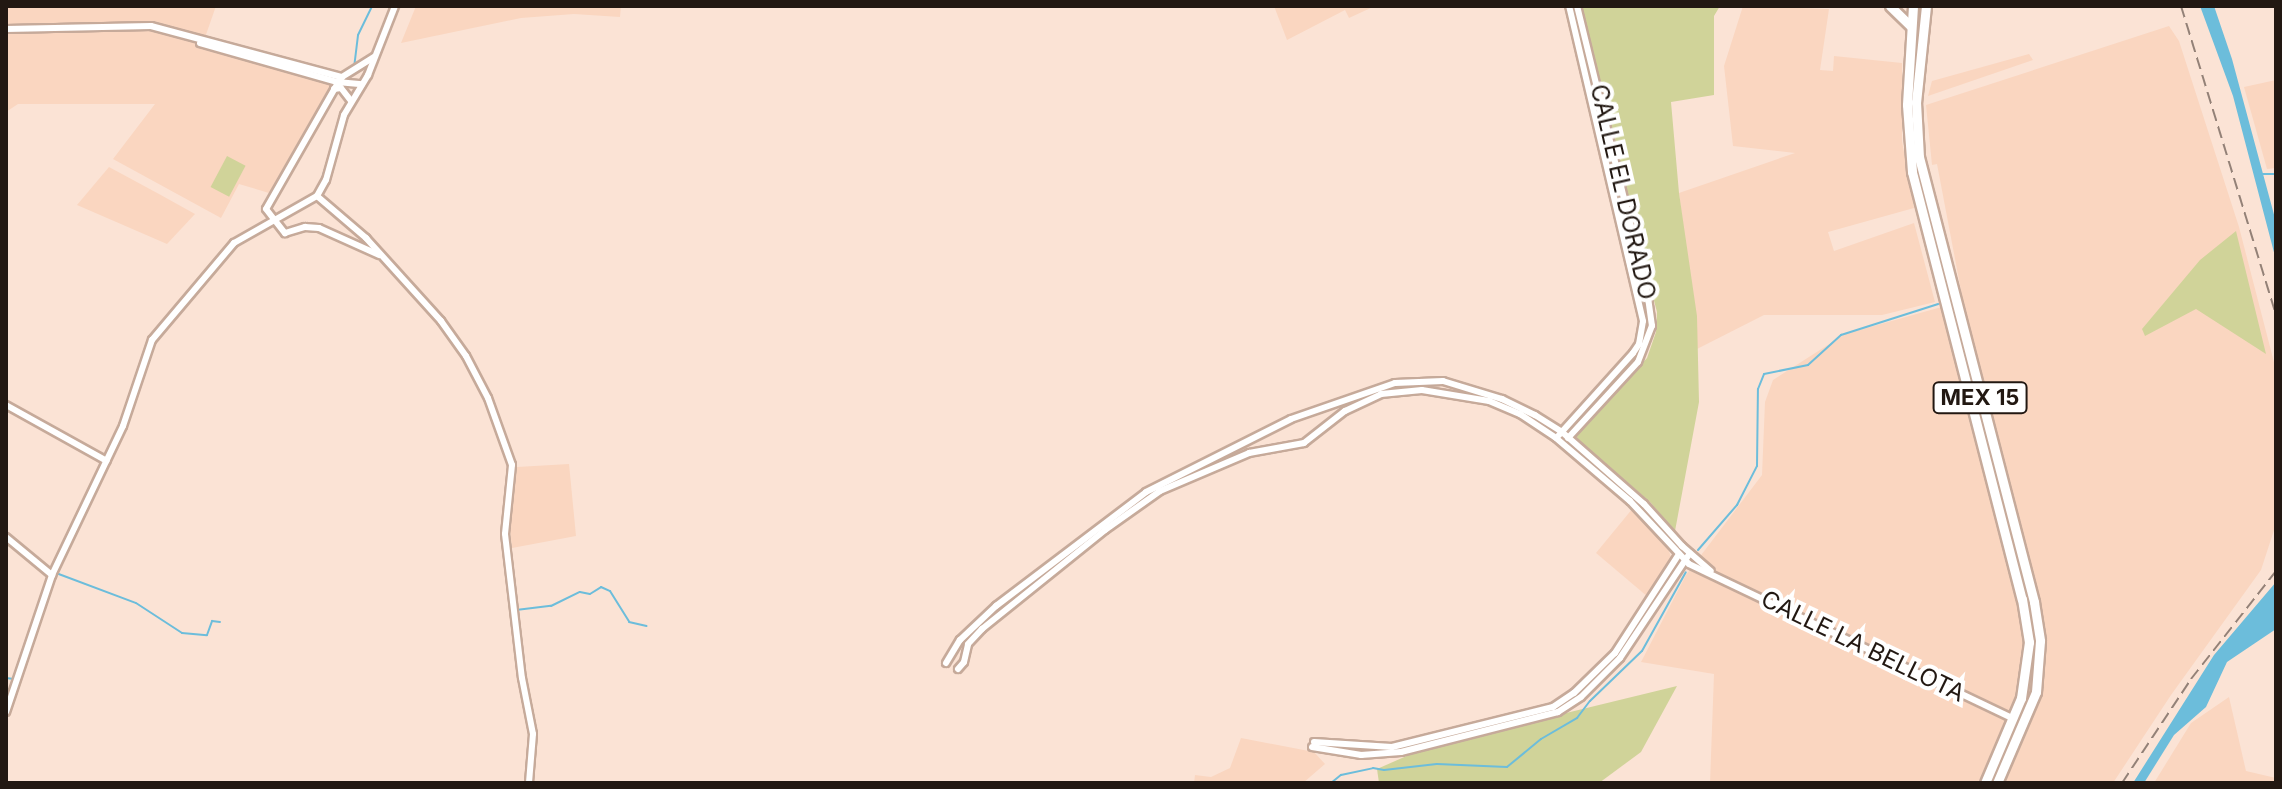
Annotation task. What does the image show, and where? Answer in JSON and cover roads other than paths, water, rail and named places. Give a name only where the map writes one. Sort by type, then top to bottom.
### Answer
[{"type":"highway","points":[[1890,6],[1911,26]]},
{"type":"highway","name":"MEX 15","points":[[1913,6],[1907,114],[1912,172],[2028,628],[2029,661],[2014,719],[1985,783]]},
{"type":"highway","name":"MEX 15","points":[[1926,6],[1916,102],[1919,157],[2034,602],[2040,641],[2036,692],[1997,783]]},
{"type":"street","points":[[6,712],[52,575],[107,461],[155,336],[218,258],[234,243],[317,196],[326,180],[350,99],[362,84],[395,6]]},
{"type":"street","name":"CALLE EL DORADO","points":[[1562,438],[1633,353],[1639,344],[1643,321],[1569,6]]},
{"type":"street","name":"CALLE EL DORADO","points":[[1562,438],[1638,362],[1652,326],[1648,297],[1577,6]]},
{"type":"street","points":[[6,30],[151,26],[343,82],[362,84]]},
{"type":"street","points":[[374,57],[343,82],[266,209],[285,233],[305,227],[319,228],[383,256]]},
{"type":"street","points":[[362,84],[365,63]]},
{"type":"street","points":[[343,82],[341,88],[350,99]]},
{"type":"street","points":[[343,82],[350,99]]},
{"type":"street","points":[[317,196],[383,256],[441,321],[466,356],[488,398],[512,465],[506,515],[507,562],[533,734],[529,783]]},
{"type":"street","points":[[946,663],[960,640],[996,606],[1139,497],[1291,419],[1395,383],[1443,381],[1502,399],[1562,438],[1647,516],[1681,558]]},
{"type":"street","points":[[958,669],[963,665],[968,644],[977,633],[1139,504],[1181,480],[1237,457],[1304,443],[1345,411],[1381,394],[1422,390],[1489,401],[1520,414],[1562,438]]},
{"type":"street","points":[[6,405],[107,461]]},
{"type":"street","name":"CALLE LA BELLOTA","points":[[1562,438],[1644,504],[1712,573]]},
{"type":"street","points":[[6,537],[52,575]]},
{"type":"street","points":[[1313,745],[1383,754],[1485,730],[1543,711],[1574,693],[1615,653],[1687,551]]},
{"type":"street","name":"CALLE LA BELLOTA","points":[[1681,558],[2014,719]]},
{"type":"water","points":[[2200,6],[2214,6],[2232,59],[2276,222],[2276,260],[2233,96]]},
{"type":"water","points":[[2276,582],[2276,629],[2227,662],[2206,707],[2174,735],[2144,783],[2133,783],[2214,655]]},
{"type":"waterway","points":[[354,68],[358,35],[372,6]]},
{"type":"waterway","points":[[320,185],[338,126]]},
{"type":"waterway","points":[[2262,174],[2276,174]]},
{"type":"waterway","points":[[369,237],[418,291]]},
{"type":"waterway","points":[[218,258],[231,241]]},
{"type":"waterway","points":[[1698,550],[1737,505],[1757,466],[1758,389],[1764,374],[1808,365],[1841,335],[1938,304]]},
{"type":"waterway","points":[[482,380],[490,396]]},
{"type":"waterway","points":[[493,402],[501,426]]},
{"type":"waterway","points":[[512,495],[515,466]]},
{"type":"waterway","points":[[51,570],[88,493]]},
{"type":"waterway","points":[[509,525],[509,539]]},
{"type":"waterway","points":[[1331,783],[1341,775],[1373,768],[1384,770],[1437,764],[1507,767],[1541,739],[1577,718],[1590,701],[1642,651],[1686,572]]},
{"type":"waterway","points":[[56,573],[136,603],[182,633],[207,635],[212,621],[220,622]]},
{"type":"waterway","points":[[516,610],[551,606],[580,592],[590,594],[601,587],[610,591],[629,622],[647,626]]},
{"type":"waterway","points":[[6,678],[14,679]]},
{"type":"railway","points":[[2181,6],[2276,314]]},
{"type":"railway","points":[[2122,783],[2191,679],[2276,571]]}]
